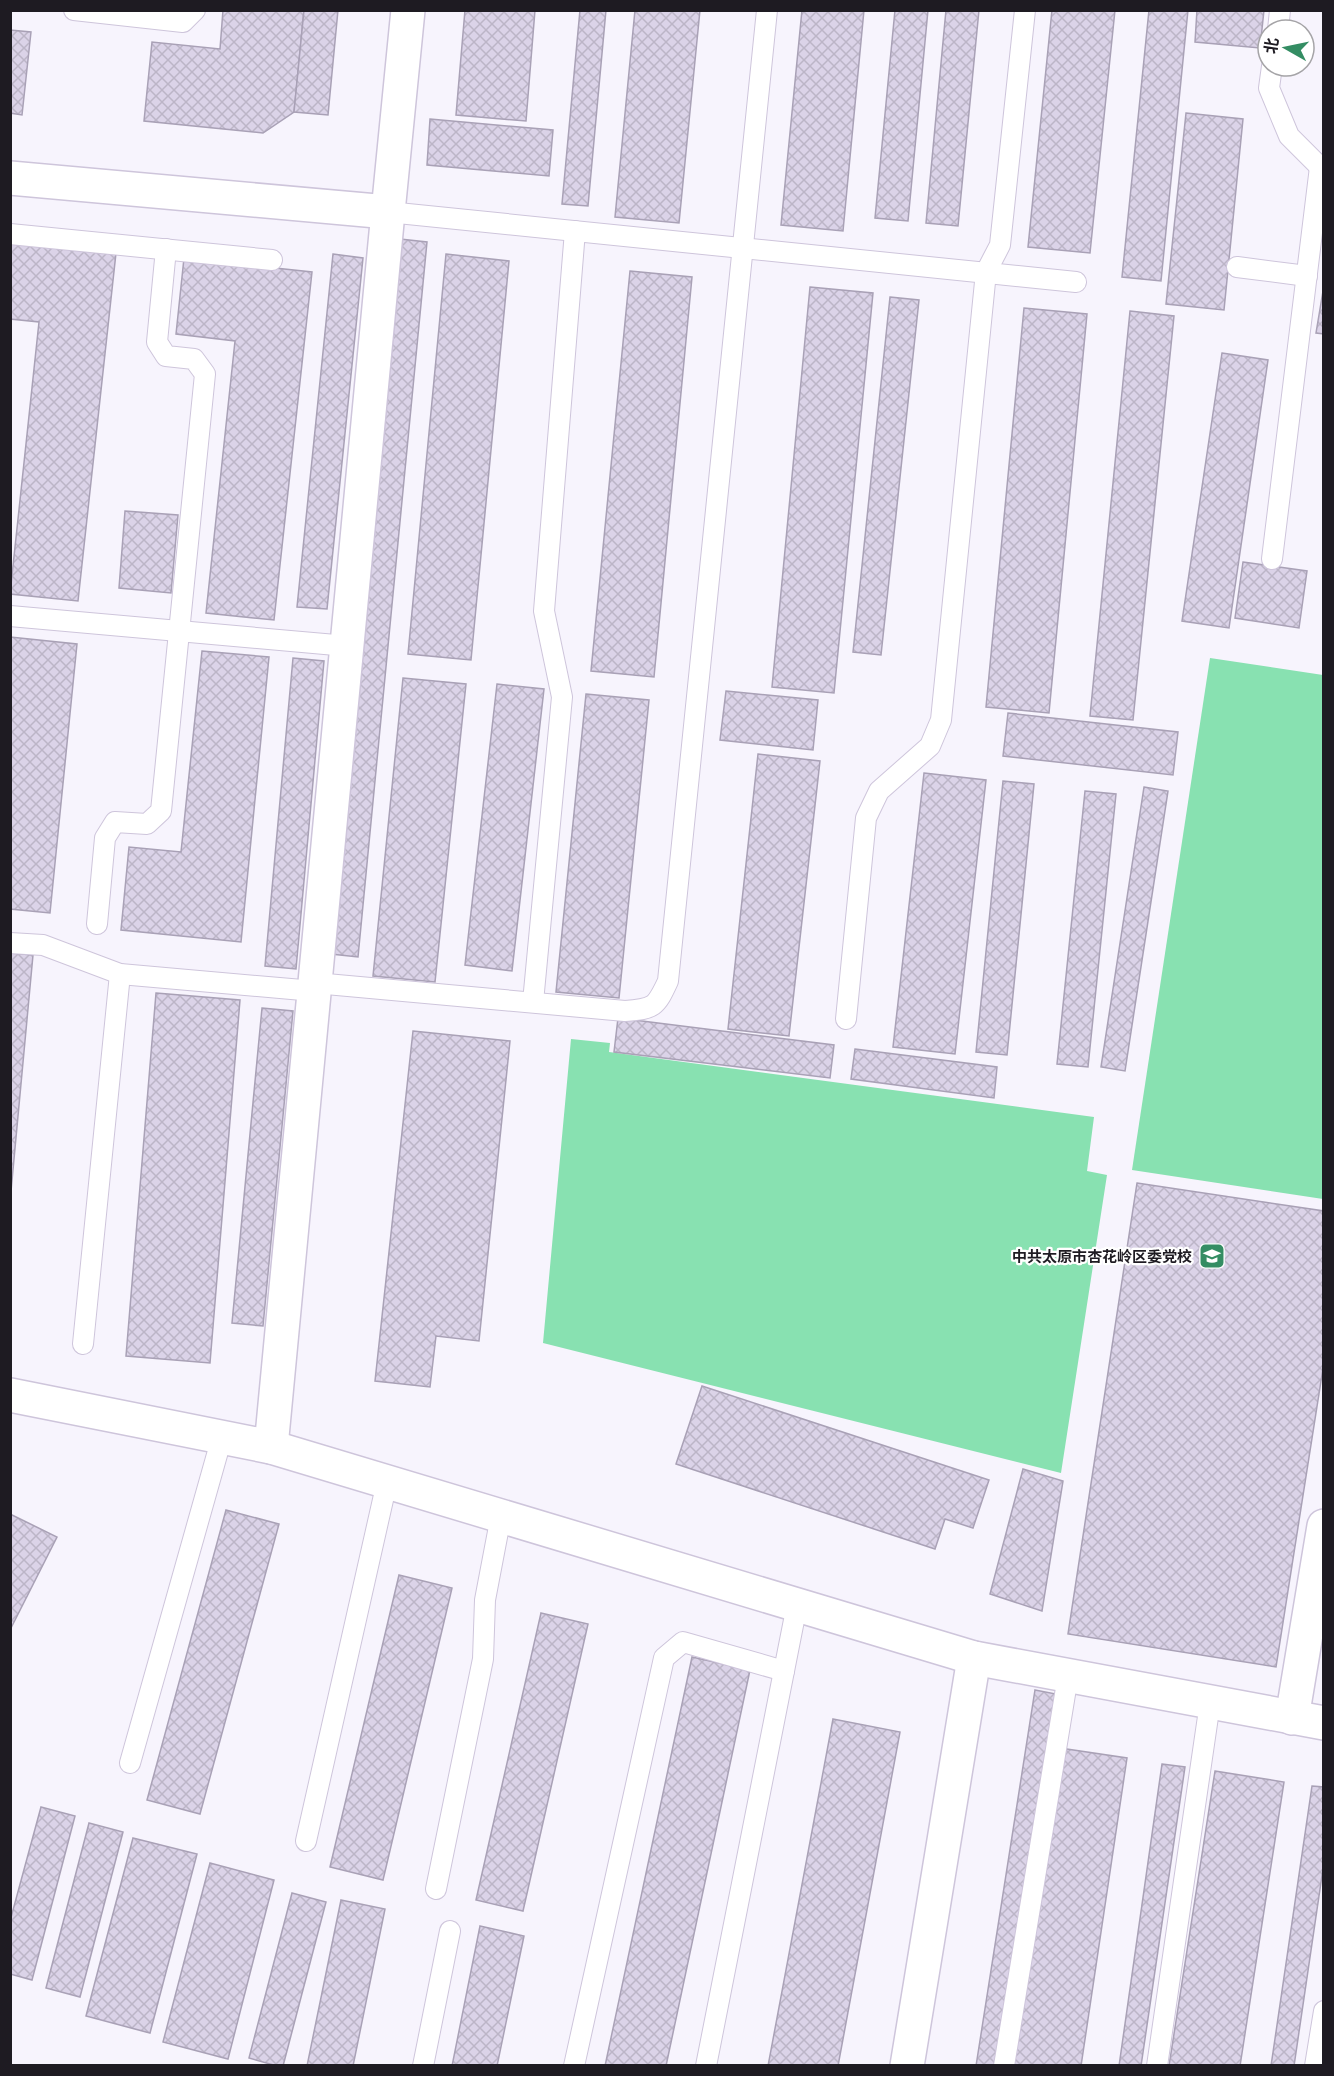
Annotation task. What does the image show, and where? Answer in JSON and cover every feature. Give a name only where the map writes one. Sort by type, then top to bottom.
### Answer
[{"type":"street","points":[[271,1447],[408,10]]},
{"type":"street","points":[[10,178],[388,212]]},
{"type":"street","points":[[10,1395],[271,1447],[974,1658],[1308,1721],[1323,1526]]},
{"type":"street","points":[[907,2066],[974,1658]]},
{"type":"lane","points":[[74,10],[183,22],[195,10]]},
{"type":"lane","points":[[10,944],[43,945],[120,974],[533,1002],[625,1011],[646,1010],[659,1001],[668,981],[767,10]]},
{"type":"lane","points":[[846,1019],[866,818],[879,791],[930,746],[941,720],[986,272],[1000,245],[1025,10]]},
{"type":"lane","points":[[1270,78],[1269,88],[1289,136],[1322,168],[1272,559]]},
{"type":"lane","points":[[388,212],[1076,282]]},
{"type":"lane","points":[[533,1002],[562,697],[544,612],[575,231]]},
{"type":"lane","points":[[10,234],[272,260]]},
{"type":"lane","points":[[97,924],[105,838],[116,822],[147,824],[161,812],[205,374],[194,359],[166,356],[157,342],[166,249]]},
{"type":"lane","points":[[1237,267],[1307,276]]},
{"type":"lane","points":[[10,616],[347,646]]},
{"type":"lane","points":[[83,1344],[120,974]]},
{"type":"lane","points":[[130,1762],[222,1437]]},
{"type":"lane","points":[[306,1841],[387,1482]]},
{"type":"lane","points":[[436,1889],[483,1659],[485,1600],[501,1516]]},
{"type":"lane","points":[[706,2066],[797,1605]]},
{"type":"lane","points":[[574,2066],[664,1658],[682,1642],[784,1671]]},
{"type":"lane","points":[[1004,2066],[1068,1676]]},
{"type":"lane","points":[[1156,2066],[1210,1703]]},
{"type":"lane","points":[[423,2066],[450,1931]]},
{"type":"lane","points":[[1315,2066],[1323,2011]]},
{"type":"green space","points":[[1210,658],[1323,675],[1323,1199],[1132,1170]]},
{"type":"green space","points":[[571,1039],[610,1043],[609,1052],[1094,1117],[1087,1171],[1107,1175],[1061,1473],[543,1343]]},
{"type":"building","points":[[223,10],[304,10],[294,112],[263,133],[144,121],[152,42],[220,49]]},
{"type":"building","points":[[304,10],[338,10],[328,115],[294,112]]},
{"type":"building","points":[[465,10],[535,10],[526,121],[456,115]]},
{"type":"building","points":[[580,10],[606,10],[588,206],[562,204]]},
{"type":"building","points":[[635,10],[700,10],[679,223],[615,217]]},
{"type":"building","points":[[802,10],[864,10],[843,231],[781,225]]},
{"type":"building","points":[[895,10],[928,10],[908,221],[875,218]]},
{"type":"building","points":[[946,10],[979,10],[958,226],[926,223]]},
{"type":"building","points":[[1052,10],[1115,10],[1090,253],[1028,247]]},
{"type":"building","points":[[1149,10],[1188,10],[1161,281],[1122,277]]},
{"type":"building","points":[[1197,10],[1264,10],[1263,18],[1256,18],[1256,48],[1195,42]]},
{"type":"building","points":[[10,30],[31,32],[22,115],[10,113]]},
{"type":"building","points":[[1186,113],[1243,119],[1224,310],[1166,304]]},
{"type":"building","points":[[430,119],[553,130],[549,176],[427,165]]},
{"type":"building","points":[[400,239],[427,242],[358,957],[331,954]]},
{"type":"building","points":[[10,241],[116,253],[78,601],[10,594],[39,322],[10,319]]},
{"type":"building","points":[[333,254],[363,258],[327,609],[297,607]]},
{"type":"building","points":[[446,254],[509,261],[471,660],[408,654]]},
{"type":"building","points":[[184,258],[312,272],[274,620],[206,613],[235,341],[176,334]]},
{"type":"building","points":[[630,271],[692,277],[654,677],[591,671]]},
{"type":"building","points":[[1324,285],[1324,334],[1316,333]]},
{"type":"building","points":[[810,287],[873,293],[834,693],[772,687]]},
{"type":"building","points":[[890,297],[919,300],[881,655],[853,652]]},
{"type":"building","points":[[1024,308],[1087,314],[1049,713],[986,707]]},
{"type":"building","points":[[1130,311],[1174,316],[1133,720],[1090,716]]},
{"type":"building","points":[[1222,353],[1268,360],[1229,628],[1182,621]]},
{"type":"building","points":[[125,511],[178,515],[171,593],[119,588]]},
{"type":"building","points":[[1243,562],[1307,571],[1299,628],[1235,618]]},
{"type":"building","points":[[10,637],[77,644],[50,913],[10,909]]},
{"type":"building","points":[[202,651],[269,657],[241,942],[121,930],[129,847],[181,852]]},
{"type":"building","points":[[293,658],[324,661],[296,969],[265,966]]},
{"type":"building","points":[[403,678],[466,684],[435,982],[373,976]]},
{"type":"building","points":[[497,684],[544,689],[512,971],[465,965]]},
{"type":"building","points":[[726,691],[818,700],[813,750],[720,740]]},
{"type":"building","points":[[586,694],[649,700],[619,998],[556,992]]},
{"type":"building","points":[[1008,713],[1178,732],[1173,775],[1003,756]]},
{"type":"building","points":[[758,754],[820,761],[789,1036],[728,1029]]},
{"type":"building","points":[[924,773],[986,780],[955,1054],[893,1047]]},
{"type":"building","points":[[1003,781],[1034,784],[1007,1055],[976,1052]]},
{"type":"building","points":[[1144,787],[1168,791],[1125,1071],[1101,1067]]},
{"type":"building","points":[[1085,791],[1116,794],[1088,1067],[1057,1064]]},
{"type":"building","points":[[10,953],[33,955],[10,1202]]},
{"type":"building","points":[[156,993],[240,1000],[210,1363],[126,1356]]},
{"type":"building","points":[[262,1008],[293,1011],[263,1326],[232,1323]]},
{"type":"building","points":[[618,1018],[834,1045],[830,1078],[614,1052]]},
{"type":"building","points":[[413,1031],[510,1041],[479,1341],[436,1336],[430,1387],[375,1381]]},
{"type":"building","points":[[855,1049],[997,1067],[994,1098],[851,1079]]},
{"type":"building","points":[[1137,1183],[1324,1211],[1324,1362],[1276,1667],[1068,1634]]},
{"type":"building","points":[[702,1386],[989,1480],[973,1528],[945,1519],[935,1549],[676,1464]]},
{"type":"building","points":[[1023,1469],[1063,1481],[1042,1611],[990,1594]]},
{"type":"building","points":[[226,1510],[279,1524],[200,1814],[147,1800]]},
{"type":"building","points":[[10,1514],[57,1537],[10,1630]]},
{"type":"building","points":[[399,1575],[452,1588],[383,1880],[330,1867]]},
{"type":"building","points":[[541,1613],[588,1624],[523,1911],[476,1900]]},
{"type":"building","points":[[692,1657],[750,1670],[666,2066],[605,2066]]},
{"type":"building","points":[[1035,1690],[1056,1694],[997,2066],[976,2066]]},
{"type":"building","points":[[833,1719],[900,1732],[838,2066],[768,2066]]},
{"type":"building","points":[[1060,1748],[1127,1758],[1081,2066],[1013,2066]]},
{"type":"building","points":[[1162,1764],[1185,1767],[1141,2066],[1119,2066]]},
{"type":"building","points":[[1215,1771],[1284,1782],[1240,2066],[1169,2066]]},
{"type":"building","points":[[1312,1786],[1324,1787],[1324,1862],[1294,2066],[1271,2066]]},
{"type":"building","points":[[41,1807],[75,1816],[32,1980],[10,1974],[10,1921]]},
{"type":"building","points":[[89,1823],[123,1832],[80,1997],[46,1988]]},
{"type":"building","points":[[133,1838],[197,1854],[150,2033],[86,2016]]},
{"type":"building","points":[[210,1863],[274,1880],[228,2059],[163,2042]]},
{"type":"building","points":[[292,1893],[326,1902],[283,2066],[277,2066],[249,2058]]},
{"type":"building","points":[[341,1900],[385,1909],[353,2066],[307,2066]]},
{"type":"building","points":[[480,1926],[524,1936],[497,2066],[452,2066]]},
{"type":"place","name":"中共太原市杏花岭区委党校","points":[[1212,1256]]}]
